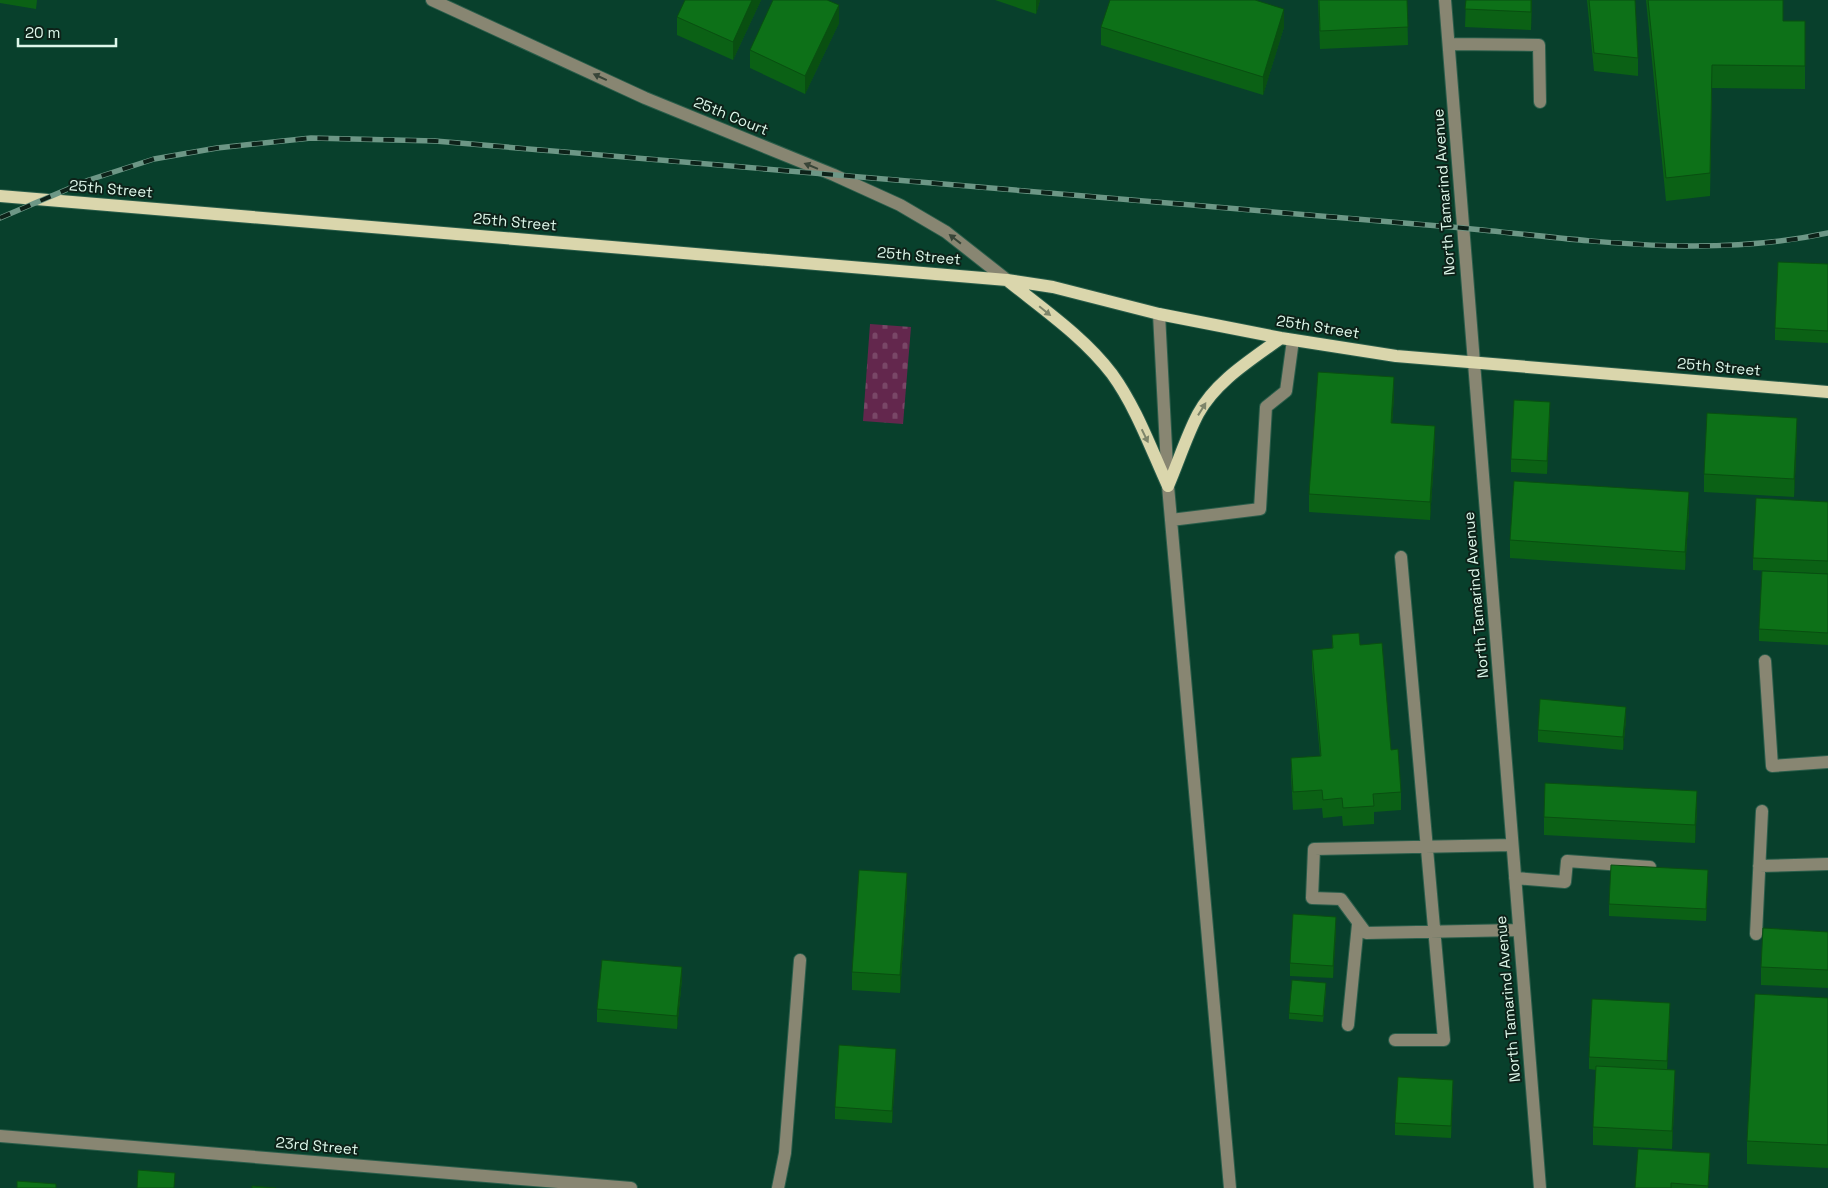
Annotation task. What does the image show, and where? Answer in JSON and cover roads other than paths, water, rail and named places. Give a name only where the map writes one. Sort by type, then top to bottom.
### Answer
[{"type":"main road","name":"25th Street","points":[[0,196],[1007,280],[1052,288],[1160,314],[1287,339],[1396,356],[1828,392]]},
{"type":"main road","points":[[1007,280],[1092,351],[1112,374],[1126,397],[1168,486]]},
{"type":"main road","points":[[1168,486],[1198,414],[1210,397],[1238,370],[1287,339]]},
{"type":"street","name":"25th Court","points":[[432,0],[645,98],[834,175],[900,205],[946,232],[1007,280]]},
{"type":"street","name":"North Tamarind Avenue","points":[[1445,0],[1540,1188]]},
{"type":"street","points":[[1449,44],[1539,45],[1540,102]]},
{"type":"street","points":[[1160,314],[1168,486],[1230,1188]]},
{"type":"street","points":[[1172,520],[1260,509],[1266,407],[1286,391],[1287,339]]},
{"type":"street","points":[[1395,1040],[1444,1040],[1401,557]]},
{"type":"street","points":[[1765,661],[1772,766],[1828,762]]},
{"type":"street","points":[[1756,934],[1762,810]]},
{"type":"street","points":[[1512,844],[1314,849],[1312,898],[1341,899],[1366,933],[1519,930]]},
{"type":"street","points":[[1515,878],[1565,882],[1567,861],[1662,868]]},
{"type":"street","points":[[1759,866],[1828,864]]},
{"type":"street","points":[[1348,1025],[1358,924]]},
{"type":"street","points":[[778,1188],[785,1153],[800,960]]},
{"type":"street","name":"23rd Street","points":[[0,1136],[631,1188]]},
{"type":"railway","points":[[0,218],[89,180],[154,159],[217,148],[311,138],[435,141],[1646,245],[1737,245],[1783,241],[1828,233]]}]
